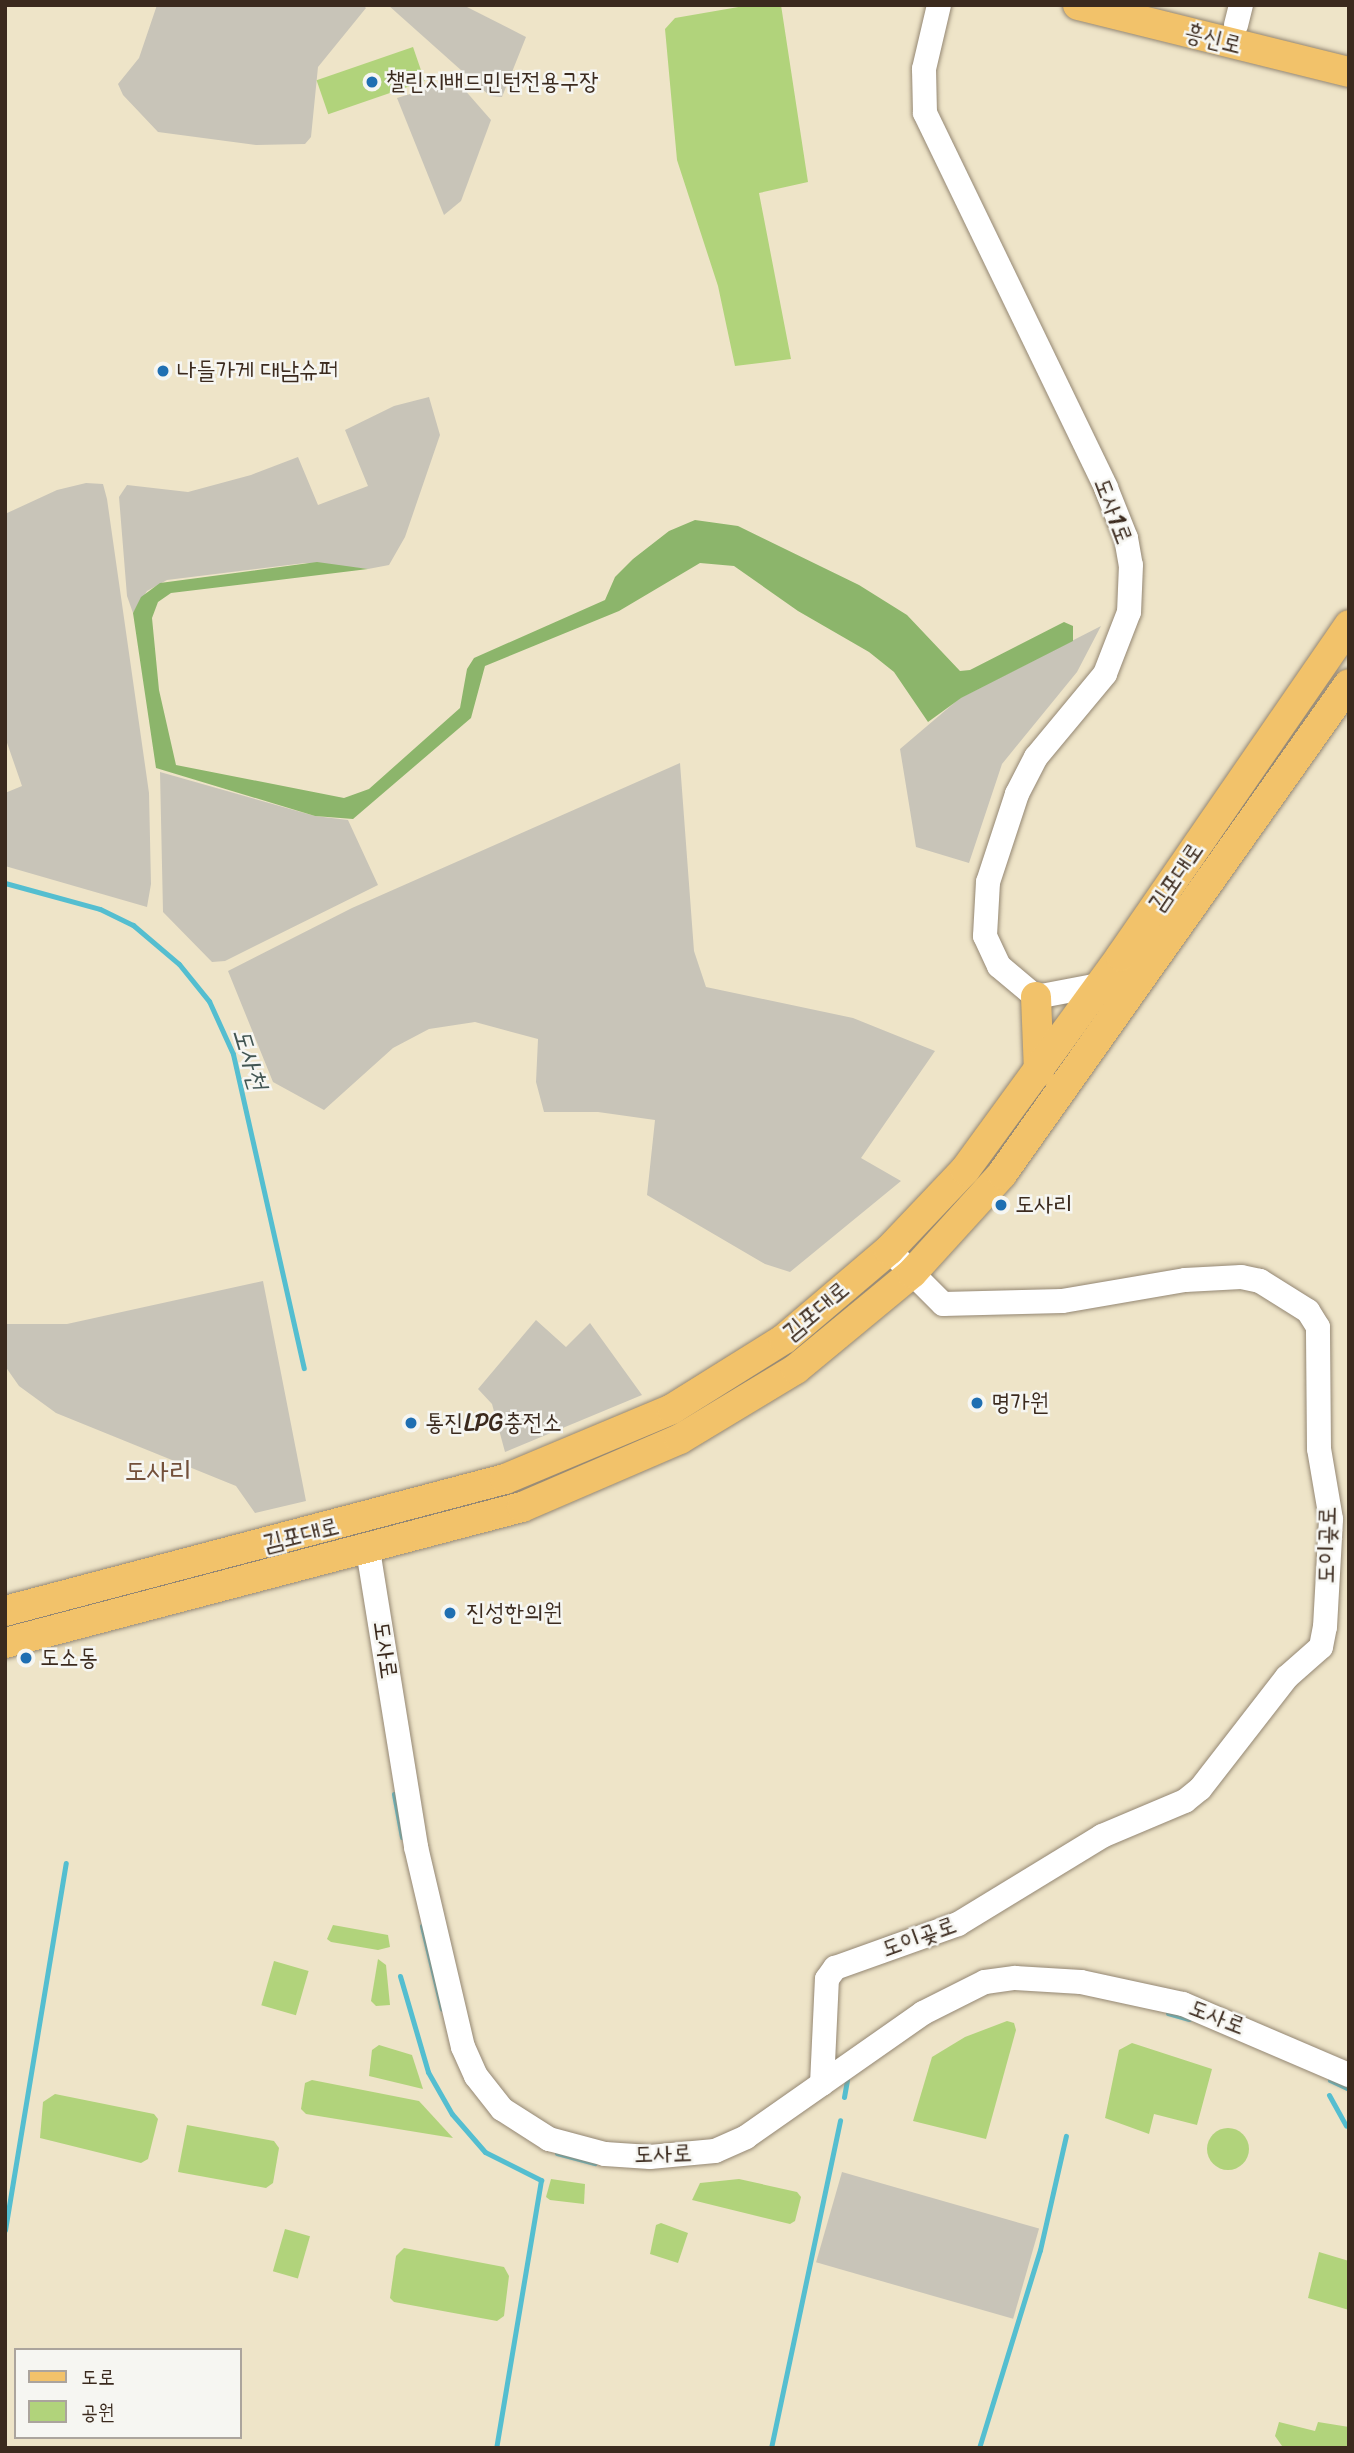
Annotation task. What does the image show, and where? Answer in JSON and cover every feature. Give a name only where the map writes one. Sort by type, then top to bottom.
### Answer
[{"type":"main road","name":"흥신로","points":[[1078,5],[1349,72]]},
{"type":"main road","name":"흥신로","points":[[1154,5],[1239,15],[1349,52]]},
{"type":"main road","points":[[1268,740],[1312,648],[1349,600]]},
{"type":"main road","name":"김포대로","points":[[5,1611],[466,1491],[585,1448],[672,1409],[737,1371],[784,1339],[889,1250],[965,1170],[1040,1072],[1349,625]]},
{"type":"main road","name":"김포대로","points":[[5,1643],[368,1550],[550,1497],[680,1439],[796,1369],[912,1273],[1002,1174],[1297,753],[1349,684]]},
{"type":"main road","points":[[1297,753],[1349,702]]},
{"type":"main road","points":[[1036,997],[1040,1072]]},
{"type":"street","name":"도사1로","points":[[939,5],[924,69],[925,113],[1106,488],[1126,538],[1131,565],[1129,612],[1116,651],[1095,688],[1052,735],[1026,774],[988,882],[983,922],[987,946],[1007,975],[1036,997]]},
{"type":"street","points":[[1036,997],[1099,985]]},
{"type":"street","name":"도이곶로","points":[[822,2084],[828,1979],[835,1968],[958,1924],[1102,1836],[1185,1801],[1200,1788],[1272,1695],[1324,1638],[1331,1519],[1319,1449],[1318,1327],[1308,1311],[1260,1280],[1241,1278],[1185,1280],[1062,1301],[943,1304],[889,1250]]},
{"type":"street","name":"도사로","points":[[368,1550],[416,1847],[463,2047],[487,2092],[517,2121],[549,2139],[605,2154],[650,2157],[715,2151],[746,2137],[960,1993],[985,1982],[1015,1978],[1081,1982],[1182,2004],[1349,2075]]},
{"type":"shaded area","points":[[157,5],[363,5],[366,8],[318,67],[311,137],[305,144],[256,145],[158,132],[123,95],[118,84],[139,58]]},
{"type":"shaded area","points":[[388,5],[463,5],[526,37],[502,97],[490,96]]},
{"type":"shaded area","points":[[456,80],[491,120],[461,201],[444,215],[397,98]]},
{"type":"shaded area","points":[[429,397],[440,435],[405,537],[389,565],[368,569],[305,563],[167,580],[147,591],[133,613],[127,596],[119,497],[127,485],[188,492],[251,475],[298,457],[318,505],[368,486],[345,430],[394,406]]},
{"type":"shaded area","points":[[86,483],[103,484],[107,499],[149,793],[151,884],[147,907],[5,866],[5,793],[22,786],[5,737],[5,514],[57,490]]},
{"type":"shaded area","points":[[1101,626],[1077,672],[1002,764],[969,863],[916,847],[900,749],[960,698]]},
{"type":"shaded area","points":[[680,763],[694,951],[706,987],[853,1018],[935,1051],[861,1158],[901,1181],[790,1272],[765,1264],[647,1195],[655,1120],[598,1112],[544,1112],[536,1082],[538,1039],[475,1022],[429,1029],[393,1048],[324,1110],[273,1082],[228,971],[352,908]]},
{"type":"shaded area","points":[[160,772],[315,816],[348,820],[378,885],[225,961],[212,962],[163,912]]},
{"type":"shaded area","points":[[263,1281],[306,1501],[255,1513],[236,1486],[56,1413],[19,1386],[5,1366],[5,1324],[67,1324]]},
{"type":"shaded area","points":[[536,1320],[566,1347],[590,1323],[642,1395],[505,1452],[492,1404],[478,1389]]},
{"type":"shaded area","points":[[842,2172],[1039,2229],[1013,2319],[816,2262]]},
{"type":"green space","points":[[750,5],[781,5],[808,182],[759,193],[791,359],[735,366],[718,286],[677,160],[665,29],[675,18]]},
{"type":"green space","name":"챌린지배드민턴전용구장","points":[[413,47],[425,81],[328,114],[317,80]]},
{"type":"green space","points":[[695,520],[738,526],[859,585],[907,615],[960,671],[970,670],[1064,622],[1073,626],[1073,641],[961,698],[928,722],[894,672],[869,652],[798,611],[734,566],[700,563],[619,611],[485,666],[471,718],[353,819],[315,816],[156,768],[133,613],[141,597],[160,583],[317,562],[368,569],[171,593],[158,602],[152,618],[159,690],[176,765],[344,798],[369,789],[460,708],[467,669],[474,658],[605,600],[615,577],[633,559],[669,531]]},
{"type":"green space","points":[[333,1925],[388,1935],[390,1947],[378,1950],[331,1942],[327,1939]]},
{"type":"green space","points":[[378,1959],[386,1965],[390,2005],[376,2006],[371,2001]]},
{"type":"green space","points":[[274,1961],[309,1971],[296,2015],[261,2005]]},
{"type":"green space","points":[[1007,2021],[1014,2023],[1016,2030],[986,2139],[913,2121],[932,2057],[965,2037]]},
{"type":"green space","points":[[1132,2043],[1212,2069],[1197,2125],[1154,2114],[1149,2134],[1105,2118],[1119,2050]]},
{"type":"green space","points":[[379,2045],[412,2055],[423,2089],[369,2076],[372,2050]]},
{"type":"green space","points":[[312,2080],[419,2101],[453,2138],[306,2114],[301,2109],[305,2083]]},
{"type":"green space","points":[[55,2094],[154,2114],[158,2119],[148,2159],[141,2163],[40,2138],[43,2102]]},
{"type":"green space","points":[[187,2125],[274,2141],[279,2148],[273,2183],[266,2188],[178,2172]]},
{"type":"green space","points":[[1228,2128],[1243,2134],[1249,2149],[1243,2164],[1228,2170],[1213,2164],[1207,2149],[1213,2134]]},
{"type":"green space","points":[[551,2179],[585,2184],[584,2204],[550,2200],[546,2197]]},
{"type":"green space","points":[[739,2179],[797,2192],[801,2197],[795,2221],[790,2224],[692,2200],[700,2183]]},
{"type":"green space","points":[[661,2223],[688,2233],[678,2263],[650,2254],[656,2225]]},
{"type":"green space","points":[[285,2229],[310,2236],[298,2278],[273,2271]]},
{"type":"green space","points":[[404,2248],[504,2267],[509,2276],[504,2316],[497,2321],[394,2302],[390,2298],[396,2256]]},
{"type":"green space","points":[[1319,2252],[1349,2261],[1349,2310],[1308,2298]]},
{"type":"green space","points":[[1279,2422],[1315,2431],[1318,2422],[1349,2427],[1349,2448],[1282,2446],[1275,2436]]},
{"type":"waterway","name":"도사천","points":[[5,883],[100,909],[133,925],[179,964],[209,1001],[233,1054],[304,1368]]},
{"type":"waterway","points":[[394,1794],[402,1837]]},
{"type":"waterway","points":[[5,2230],[66,1863]]},
{"type":"waterway","points":[[422,1926],[442,2009]]},
{"type":"waterway","points":[[400,1976],[428,2072],[452,2114],[485,2152],[541,2180],[496,2448]]},
{"type":"waterway","points":[[1168,2013],[1189,2019]]},
{"type":"waterway","points":[[844,2097],[847,2080]]},
{"type":"waterway","points":[[1330,2080],[1349,2089]]},
{"type":"waterway","points":[[1329,2095],[1346,2126]]},
{"type":"waterway","points":[[771,2448],[840,2120]]},
{"type":"waterway","points":[[979,2448],[1040,2250],[1066,2136]]},
{"type":"waterway","points":[[557,2153],[595,2163]]},
{"type":"place","name":"챌린지배드민턴전용구장","points":[[372,82]]},
{"type":"place","name":"나들가게 대남슈퍼","points":[[163,371]]},
{"type":"place","name":"도사리","points":[[1001,1205]]},
{"type":"place","name":"명가원","points":[[977,1403]]},
{"type":"place","name":"통진LPG충전소","points":[[411,1423]]},
{"type":"place","name":"진성한의원","points":[[450,1613]]},
{"type":"place","name":"도소동","points":[[26,1658]]},
{"type":"district","name":"도사리","points":[[158,1471]]}]
